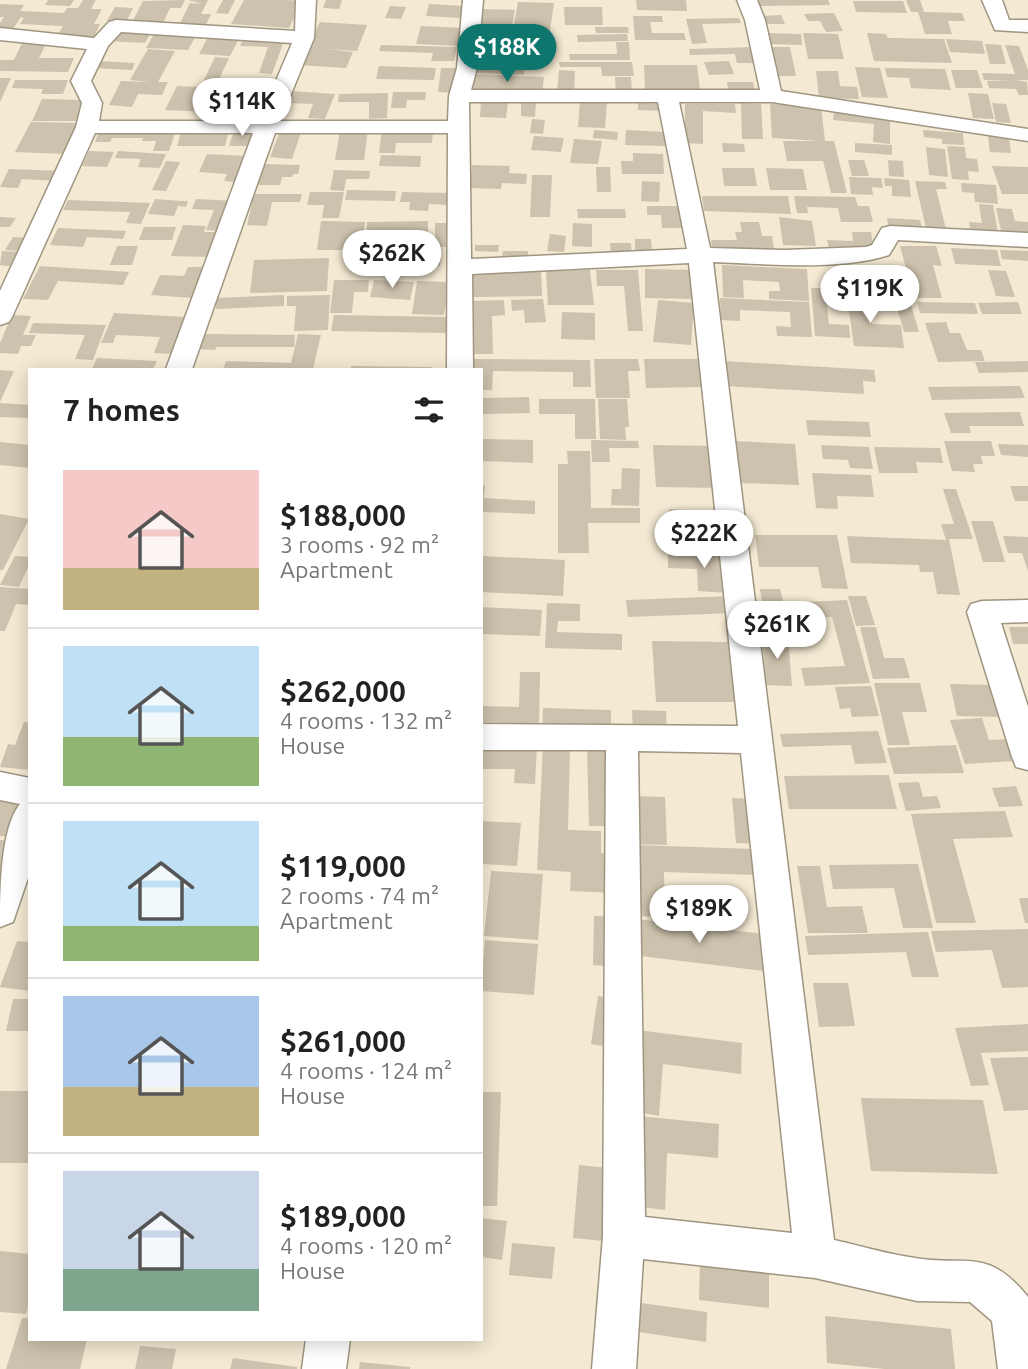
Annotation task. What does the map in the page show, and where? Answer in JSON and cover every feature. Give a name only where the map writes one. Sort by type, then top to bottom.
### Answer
[{"type":"street","points":[[179,368],[266,128],[304,38],[306,0]]},
{"type":"street","points":[[460,368],[459,96],[467,68],[473,0]]},
{"type":"street","points":[[747,0],[755,20],[772,96]]},
{"type":"street","points":[[992,0],[1002,26],[1028,26]]},
{"type":"street","points":[[0,317],[87,127],[92,103],[81,81],[99,44],[116,26],[304,38]]},
{"type":"street","points":[[0,34],[99,44]]},
{"type":"street","points":[[667,95],[700,255],[815,1257]]},
{"type":"street","points":[[459,96],[772,96],[835,103],[1028,135]]},
{"type":"street","points":[[87,127],[461,127]]},
{"type":"street","points":[[459,267],[700,255],[785,257],[868,254],[881,250],[890,233],[1028,240]]},
{"type":"street","points":[[1028,611],[982,612],[1028,757]]},
{"type":"street","points":[[483,737],[757,740]]},
{"type":"street","points":[[614,1369],[624,1236],[622,737]]},
{"type":"street","points":[[0,786],[28,792]]},
{"type":"street","points":[[0,911],[28,821]]},
{"type":"street","points":[[624,1236],[815,1257],[917,1280],[978,1281],[1012,1310],[1020,1369]]},
{"type":"street","points":[[324,1369],[328,1341]]},
{"type":"building","points":[[48,0],[74,0],[70,6],[45,5]]},
{"type":"building","points":[[83,0],[96,0],[91,9],[102,9],[94,24],[100,24],[93,39],[56,37],[63,26],[20,24],[24,18],[21,17],[10,33],[0,33],[0,23],[4,17],[0,17],[0,4],[24,5],[20,11],[64,13],[67,8],[78,8]]},
{"type":"building","points":[[185,0],[181,8],[170,8],[162,25],[131,24],[143,1]]},
{"type":"building","points":[[188,0],[208,0],[201,14],[211,14],[204,29],[178,27],[190,3],[203,4]]},
{"type":"building","points":[[223,0],[235,0],[228,14],[216,13]]},
{"type":"building","points":[[244,0],[302,1],[289,28],[231,24]]},
{"type":"building","points":[[326,0],[342,0],[339,9],[323,8]]},
{"type":"building","points":[[636,0],[686,0],[687,11],[637,10]]},
{"type":"building","points":[[756,0],[828,0],[830,5],[758,6]]},
{"type":"building","points":[[906,0],[920,0],[924,12],[962,13],[965,21],[948,21],[952,34],[925,34],[918,12],[911,12]]},
{"type":"building","points":[[853,1],[903,1],[907,13],[856,12]]},
{"type":"building","points":[[518,2],[554,3],[549,37],[512,35]]},
{"type":"building","points":[[429,4],[465,6],[461,18],[426,16]]},
{"type":"building","points":[[390,6],[406,7],[401,19],[385,18]]},
{"type":"building","points":[[115,7],[133,8],[126,22],[107,21]]},
{"type":"building","points":[[564,7],[602,7],[603,25],[565,25]]},
{"type":"building","points":[[479,9],[515,10],[511,31],[476,30]]},
{"type":"building","points":[[834,13],[843,31],[826,32],[820,21],[808,21],[804,14]]},
{"type":"building","points":[[781,15],[785,24],[764,24],[761,16]]},
{"type":"building","points":[[633,16],[662,16],[663,22],[650,22],[652,33],[684,33],[686,40],[635,40]]},
{"type":"building","points":[[739,18],[741,23],[702,24],[707,43],[692,44],[686,19]]},
{"type":"building","points":[[320,22],[367,25],[357,51],[327,49],[353,52],[346,68],[298,65]]},
{"type":"building","points":[[421,26],[464,28],[459,46],[416,44]]},
{"type":"building","points":[[595,27],[628,27],[629,33],[596,33]]},
{"type":"building","points":[[115,32],[150,34],[145,43],[110,41]]},
{"type":"building","points":[[769,33],[801,34],[802,45],[770,44]]},
{"type":"building","points":[[803,33],[838,34],[844,59],[808,59]]},
{"type":"building","points":[[867,33],[886,34],[888,38],[944,39],[952,63],[874,61]]},
{"type":"building","points":[[154,34],[195,37],[188,50],[146,48]]},
{"type":"building","points":[[627,34],[628,41],[578,42],[577,35]]},
{"type":"building","points":[[208,37],[239,39],[230,56],[199,54]]},
{"type":"building","points":[[24,39],[48,40],[39,58],[74,58],[68,72],[0,71],[0,60],[14,60]]},
{"type":"building","points":[[243,39],[284,41],[272,74],[259,73],[268,47],[240,46]]},
{"type":"building","points":[[946,39],[982,41],[985,54],[950,52]]},
{"type":"building","points":[[616,42],[629,42],[630,60],[570,60],[569,54],[617,54]]},
{"type":"building","points":[[985,44],[1001,45],[1006,64],[990,64]]},
{"type":"building","points":[[381,45],[457,47],[454,61],[431,61],[433,53],[379,51]]},
{"type":"building","points":[[1005,45],[1019,46],[1028,70],[1028,80],[1016,80],[1027,82],[1028,95],[1019,95],[1016,89],[989,88],[987,81],[1013,81],[984,80],[982,73],[1015,74]]},
{"type":"building","points":[[755,47],[760,63],[737,63],[735,54],[690,55],[689,49]]},
{"type":"building","points":[[771,47],[790,47],[796,76],[777,76]]},
{"type":"building","points":[[148,49],[175,51],[158,82],[168,82],[162,95],[138,94],[132,107],[109,105],[121,81],[151,82],[130,80]]},
{"type":"building","points":[[215,57],[229,58],[218,81],[204,80]]},
{"type":"building","points":[[479,60],[526,61],[524,75],[476,73]]},
{"type":"building","points":[[97,61],[135,63],[132,70],[94,68]]},
{"type":"building","points":[[729,61],[734,74],[709,75],[704,62]]},
{"type":"building","points":[[559,62],[632,62],[634,76],[602,76],[601,67],[560,67]]},
{"type":"building","points":[[644,65],[697,65],[700,90],[645,89]]},
{"type":"building","points":[[379,66],[436,68],[434,80],[376,79]]},
{"type":"building","points":[[855,67],[880,68],[888,98],[862,97]]},
{"type":"building","points":[[441,68],[457,68],[455,93],[438,92]]},
{"type":"building","points":[[885,68],[945,69],[951,90],[911,88],[909,78],[887,77]]},
{"type":"building","points":[[559,70],[575,71],[574,92],[557,92]]},
{"type":"building","points":[[951,70],[977,70],[983,88],[956,88]]},
{"type":"building","points":[[816,71],[838,71],[840,86],[857,87],[859,99],[819,98]]},
{"type":"building","points":[[472,74],[544,77],[542,94],[469,91]]},
{"type":"building","points":[[615,77],[631,77],[632,93],[616,93]]},
{"type":"building","points":[[0,78],[11,78],[0,102]]},
{"type":"building","points":[[15,80],[68,80],[63,94],[41,94],[43,89],[12,88]]},
{"type":"building","points":[[727,82],[753,82],[755,93],[729,93]]},
{"type":"building","points":[[222,85],[270,86],[267,93],[237,93],[234,103],[216,102]]},
{"type":"building","points":[[177,86],[220,88],[209,112],[165,110]]},
{"type":"building","points":[[291,91],[335,94],[325,119],[308,118],[313,104],[286,103]]},
{"type":"building","points":[[393,92],[426,92],[425,100],[407,100],[406,108],[391,108]]},
{"type":"building","points":[[388,93],[387,118],[369,119],[369,102],[338,102],[339,94]]},
{"type":"building","points":[[968,93],[988,94],[994,119],[973,118]]},
{"type":"building","points":[[42,99],[83,100],[76,121],[32,121]]},
{"type":"building","points":[[481,101],[508,102],[506,118],[480,117]]},
{"type":"building","points":[[580,101],[607,102],[605,128],[578,127]]},
{"type":"building","points":[[521,102],[536,102],[535,117],[521,116]]},
{"type":"building","points":[[638,103],[665,104],[665,111],[638,110]]},
{"type":"building","points":[[741,103],[761,104],[763,139],[742,139]]},
{"type":"building","points":[[992,103],[1006,104],[1011,123],[996,122]]},
{"type":"building","points":[[685,104],[735,104],[736,113],[703,111],[703,144],[685,143]]},
{"type":"building","points":[[770,104],[821,106],[825,141],[834,141],[847,193],[831,193],[823,161],[787,161],[783,141],[820,141],[772,138]]},
{"type":"building","points":[[216,111],[261,112],[257,123],[211,122]]},
{"type":"building","points":[[834,112],[890,117],[890,144],[873,142],[874,124],[833,120]]},
{"type":"building","points":[[532,119],[545,120],[543,134],[530,133]]},
{"type":"building","points":[[31,122],[82,123],[66,154],[15,152]]},
{"type":"building","points":[[100,129],[176,130],[169,151],[153,151],[156,141],[142,141],[143,138],[112,138],[110,142],[95,142]]},
{"type":"building","points":[[182,129],[229,130],[225,146],[177,146]]},
{"type":"building","points":[[234,130],[254,130],[250,146],[229,146]]},
{"type":"building","points":[[340,130],[368,130],[364,160],[335,160]]},
{"type":"building","points":[[382,130],[433,130],[432,143],[396,143],[395,153],[379,153]]},
{"type":"building","points":[[594,130],[618,132],[617,140],[593,138]]},
{"type":"building","points":[[626,130],[666,132],[665,146],[625,145]]},
{"type":"building","points":[[923,130],[963,133],[964,145],[942,144],[942,139],[924,137]]},
{"type":"building","points":[[280,131],[301,132],[292,159],[270,157]]},
{"type":"building","points":[[534,136],[564,138],[561,152],[531,150]]},
{"type":"building","points":[[988,136],[1009,138],[1011,153],[990,152]]},
{"type":"building","points":[[574,139],[602,141],[598,164],[570,163]]},
{"type":"building","points":[[722,143],[744,144],[745,152],[723,152]]},
{"type":"building","points":[[855,143],[892,145],[892,155],[855,152]]},
{"type":"building","points":[[947,146],[965,147],[966,158],[977,159],[979,172],[968,171],[969,180],[952,179]]},
{"type":"building","points":[[926,147],[945,149],[948,177],[929,175]]},
{"type":"building","points":[[89,151],[114,152],[107,167],[82,166]]},
{"type":"building","points":[[118,151],[166,154],[160,168],[138,167],[141,159],[115,158]]},
{"type":"building","points":[[633,153],[663,154],[664,174],[622,174],[621,161],[633,161]]},
{"type":"building","points":[[207,154],[246,156],[235,182],[224,181],[227,174],[199,172]]},
{"type":"building","points":[[381,155],[421,156],[420,167],[379,166]]},
{"type":"building","points":[[848,160],[864,160],[869,176],[852,176]]},
{"type":"building","points":[[888,160],[903,161],[904,177],[889,176]]},
{"type":"building","points":[[166,161],[180,162],[166,191],[152,190]]},
{"type":"building","points":[[262,164],[300,165],[298,174],[282,177],[280,185],[257,185]]},
{"type":"building","points":[[472,165],[510,166],[509,173],[527,174],[526,184],[502,183],[501,189],[469,188]]},
{"type":"building","points":[[992,166],[1028,167],[1028,194],[1002,194]]},
{"type":"building","points":[[596,167],[610,167],[611,192],[597,192]]},
{"type":"building","points":[[722,168],[754,168],[757,186],[724,186]]},
{"type":"building","points":[[766,168],[803,169],[807,190],[770,190]]},
{"type":"building","points":[[9,169],[63,171],[58,181],[22,179],[18,188],[0,187]]},
{"type":"building","points":[[334,170],[370,171],[369,179],[346,179],[344,191],[330,190]]},
{"type":"building","points":[[532,175],[552,175],[550,217],[530,217]]},
{"type":"building","points":[[849,177],[881,178],[883,188],[872,187],[873,195],[851,194]]},
{"type":"building","points":[[884,178],[909,180],[911,197],[892,196],[892,186],[885,186]]},
{"type":"building","points":[[642,181],[660,182],[659,202],[641,201]]},
{"type":"building","points":[[915,181],[945,182],[947,189],[936,189],[946,229],[926,228]]},
{"type":"building","points":[[961,183],[996,185],[998,204],[975,202],[974,193],[962,192]]},
{"type":"building","points":[[347,190],[396,191],[395,201],[345,200]]},
{"type":"building","points":[[310,192],[344,192],[339,218],[322,218],[324,205],[307,205]]},
{"type":"building","points":[[402,192],[448,193],[447,205],[429,204],[428,211],[409,210],[410,202],[400,202]]},
{"type":"building","points":[[254,194],[302,194],[300,202],[272,202],[267,226],[247,225]]},
{"type":"building","points":[[702,196],[788,196],[791,214],[704,211]]},
{"type":"building","points":[[794,196],[855,197],[858,206],[869,206],[873,222],[841,222],[838,208],[807,207],[808,213],[797,213]]},
{"type":"building","points":[[155,199],[188,201],[186,207],[178,206],[174,216],[148,214]]},
{"type":"building","points":[[196,199],[235,201],[224,231],[206,230],[214,210],[192,209]]},
{"type":"building","points":[[68,200],[150,203],[141,224],[126,223],[130,212],[63,210]]},
{"type":"building","points":[[979,204],[993,205],[998,232],[970,230],[969,222],[982,223]]},
{"type":"building","points":[[647,206],[680,206],[682,228],[662,228],[661,215],[647,215]]},
{"type":"building","points":[[996,208],[1012,209],[1015,221],[1028,222],[1028,236],[1002,235]]},
{"type":"building","points":[[577,209],[625,209],[626,218],[578,218]]},
{"type":"building","points":[[0,217],[16,218],[10,227],[0,227]]},
{"type":"building","points":[[779,217],[812,221],[816,246],[783,245]]},
{"type":"building","points":[[887,218],[920,220],[922,228],[888,226]]},
{"type":"building","points":[[321,221],[365,222],[361,250],[317,250]]},
{"type":"building","points":[[428,221],[428,234],[367,234],[367,222]]},
{"type":"building","points":[[740,222],[759,222],[762,236],[772,236],[774,249],[712,249],[711,240],[737,240],[735,232],[742,232]]},
{"type":"building","points":[[435,223],[451,223],[451,247],[435,247]]},
{"type":"building","points":[[573,223],[592,224],[592,247],[572,246]]},
{"type":"building","points":[[183,225],[206,226],[204,232],[217,232],[208,257],[171,256]]},
{"type":"building","points":[[144,227],[176,227],[172,240],[139,240]]},
{"type":"building","points":[[58,228],[126,231],[123,239],[87,237],[83,247],[50,245]]},
{"type":"building","points":[[852,232],[871,232],[874,249],[829,248],[827,240],[853,241]]},
{"type":"building","points":[[550,234],[566,236],[564,252],[547,251]]},
{"type":"building","points":[[13,237],[30,238],[23,251],[5,250]]},
{"type":"building","points":[[635,239],[651,239],[652,252],[635,251]]},
{"type":"building","points":[[400,243],[430,244],[429,248],[442,248],[440,266],[397,265]]},
{"type":"building","points":[[610,243],[631,243],[632,257],[611,256]]},
{"type":"building","points":[[475,245],[499,245],[498,252],[475,251]]},
{"type":"building","points":[[117,246],[138,246],[132,265],[110,265]]},
{"type":"building","points":[[900,246],[936,246],[942,266],[933,265],[942,298],[914,298]]},
{"type":"building","points":[[951,248],[997,250],[1001,266],[955,264]]},
{"type":"building","points":[[1000,250],[1028,251],[1028,261],[1002,259]]},
{"type":"building","points":[[2,251],[25,252],[16,267],[0,265]]},
{"type":"building","points":[[503,251],[528,251],[528,258],[502,258]]},
{"type":"building","points":[[329,258],[327,291],[250,293],[254,260]]},
{"type":"building","points":[[722,265],[807,269],[809,301],[769,299],[769,291],[780,291],[779,282],[743,280],[744,298],[723,297]]},
{"type":"building","points":[[40,266],[129,272],[123,285],[58,281],[48,300],[23,299]]},
{"type":"building","points":[[188,267],[204,267],[193,298],[151,295],[160,275],[184,276]]},
{"type":"building","points":[[869,268],[900,268],[919,332],[904,332],[887,274],[871,274]]},
{"type":"building","points":[[645,269],[694,270],[695,299],[645,298]]},
{"type":"building","points":[[471,270],[541,270],[542,296],[472,297]]},
{"type":"building","points":[[590,270],[594,305],[548,305],[546,271]]},
{"type":"building","points":[[596,270],[638,270],[643,331],[628,331],[624,286],[597,286]]},
{"type":"building","points":[[988,270],[1006,271],[1015,297],[996,296]]},
{"type":"building","points":[[334,280],[369,280],[368,292],[354,292],[352,313],[330,313]]},
{"type":"building","points":[[374,280],[414,282],[410,300],[370,297]]},
{"type":"building","points":[[417,281],[449,282],[444,315],[412,314]]},
{"type":"building","points":[[811,288],[825,288],[829,324],[849,325],[850,338],[815,336]]},
{"type":"building","points":[[846,290],[867,290],[872,324],[901,325],[904,348],[854,346]]},
{"type":"building","points":[[284,295],[284,306],[216,309],[217,298]]},
{"type":"building","points":[[330,295],[328,330],[294,331],[296,306],[287,306],[287,296]]},
{"type":"building","points":[[720,298],[809,302],[812,337],[777,336],[776,326],[791,327],[790,312],[740,310],[740,321],[721,320]]},
{"type":"building","points":[[543,299],[546,322],[525,323],[524,310],[512,311],[511,300]]},
{"type":"building","points":[[504,300],[505,315],[492,316],[493,354],[472,354],[471,301]]},
{"type":"building","points":[[658,300],[694,303],[691,345],[653,342]]},
{"type":"building","points":[[917,302],[975,303],[978,314],[920,313]]},
{"type":"building","points":[[1018,302],[1022,314],[982,314],[978,303]]},
{"type":"building","points":[[562,312],[595,313],[595,340],[561,339]]},
{"type":"building","points":[[114,313],[186,317],[172,354],[154,353],[160,337],[116,335],[113,343],[101,343]]},
{"type":"building","points":[[12,315],[31,316],[23,335],[36,335],[31,346],[21,346],[18,354],[0,353],[0,343]]},
{"type":"building","points":[[334,315],[447,317],[446,333],[331,331]]},
{"type":"building","points":[[946,322],[950,333],[960,333],[967,350],[981,350],[985,361],[938,362],[925,323]]},
{"type":"building","points":[[33,323],[106,325],[93,360],[75,359],[85,335],[29,333]]},
{"type":"building","points":[[201,334],[295,335],[294,347],[216,347],[215,350],[198,349]]},
{"type":"building","points":[[298,334],[321,335],[313,368],[223,368],[226,361],[291,363]]},
{"type":"building","points":[[97,358],[157,361],[154,368],[92,368]]},
{"type":"building","points":[[472,359],[590,360],[591,387],[573,387],[573,372],[493,371],[492,390],[483,390],[483,368],[471,368]]},
{"type":"building","points":[[594,359],[638,359],[640,371],[628,371],[630,398],[596,398]]},
{"type":"building","points":[[644,359],[700,359],[704,387],[646,388]]},
{"type":"building","points":[[724,361],[874,370],[876,382],[863,381],[864,394],[724,386]]},
{"type":"building","points":[[1028,361],[1028,372],[979,373],[975,362]]},
{"type":"building","points":[[351,366],[432,367],[432,368]]},
{"type":"building","points":[[0,370],[14,371],[0,402]]},
{"type":"building","points":[[1020,386],[1025,398],[932,400],[928,387]]},
{"type":"building","points":[[529,397],[530,413],[483,414],[483,398]]},
{"type":"building","points":[[539,399],[595,399],[596,439],[575,439],[575,414],[539,414]]},
{"type":"building","points":[[598,399],[627,399],[629,427],[625,427],[626,440],[600,439]]},
{"type":"building","points":[[0,403],[28,405],[28,418],[0,417]]},
{"type":"building","points":[[1020,412],[1024,426],[969,426],[971,433],[951,433],[944,413]]},
{"type":"building","points":[[806,420],[869,422],[871,437],[808,435]]},
{"type":"building","points":[[483,439],[533,440],[533,463],[483,461]]},
{"type":"building","points":[[591,440],[638,441],[639,448],[609,448],[610,462],[592,462]]},
{"type":"building","points":[[734,441],[795,444],[799,485],[737,483]]},
{"type":"building","points":[[944,441],[991,441],[995,456],[981,456],[983,464],[973,464],[975,472],[952,471]]},
{"type":"building","points":[[0,442],[28,445],[28,468],[0,465]]},
{"type":"building","points":[[998,444],[1028,445],[1028,457],[1001,455]]},
{"type":"building","points":[[653,445],[715,446],[720,488],[656,487]]},
{"type":"building","points":[[821,445],[869,447],[873,469],[850,468],[848,460],[823,459]]},
{"type":"building","points":[[874,447],[940,448],[943,463],[916,462],[918,473],[879,473]]},
{"type":"building","points":[[567,451],[590,451],[591,508],[640,508],[640,523],[588,523],[589,553],[558,553],[558,464],[568,464]]},
{"type":"building","points":[[622,468],[640,469],[639,506],[611,505],[612,489],[621,489]]},
{"type":"building","points":[[812,473],[871,475],[874,497],[837,496],[838,509],[816,508]]},
{"type":"building","points":[[483,485],[484,498],[535,501],[535,514],[483,512]]},
{"type":"building","points":[[1010,486],[1028,486],[1028,501],[1015,501]]},
{"type":"building","points":[[943,489],[956,489],[973,539],[949,539],[960,595],[937,594],[933,572],[920,572],[919,565],[851,563],[847,536],[946,540],[941,524],[954,524]]},
{"type":"building","points":[[669,509],[721,512],[721,537],[669,534]]},
{"type":"building","points":[[0,514],[28,519],[3,570],[0,570]]},
{"type":"building","points":[[971,521],[993,521],[1005,562],[983,562]]},
{"type":"building","points":[[755,535],[837,535],[848,589],[822,588],[818,567],[759,567]]},
{"type":"building","points":[[1003,536],[1028,537],[1028,571],[1022,553],[1008,553]]},
{"type":"building","points":[[668,552],[727,555],[728,593],[698,591],[697,569],[668,568]]},
{"type":"building","points":[[15,556],[28,557],[28,567],[19,587],[0,585]]},
{"type":"building","points":[[483,556],[565,560],[563,596],[483,592]]},
{"type":"building","points":[[0,587],[28,589],[28,605],[16,604],[5,631],[0,631]]},
{"type":"building","points":[[760,589],[780,589],[783,601],[762,602]]},
{"type":"building","points":[[732,596],[736,613],[628,617],[626,600]]},
{"type":"building","points":[[848,596],[866,596],[875,625],[856,626]]},
{"type":"building","points":[[847,600],[870,683],[805,686],[801,668],[845,666],[832,617],[765,620],[761,604]]},
{"type":"building","points":[[547,603],[580,604],[580,621],[558,621],[557,632],[622,634],[622,650],[545,648]]},
{"type":"building","points":[[483,607],[542,610],[540,636],[483,634]]},
{"type":"building","points":[[860,627],[876,627],[884,658],[904,658],[910,678],[873,679]]},
{"type":"building","points":[[1009,627],[1028,627],[1028,644],[1013,644]]},
{"type":"building","points":[[762,637],[788,637],[792,686],[766,685]]},
{"type":"building","points":[[652,641],[730,642],[737,702],[656,702]]},
{"type":"building","points":[[520,672],[540,672],[539,724],[483,722],[483,706],[519,707]]},
{"type":"building","points":[[874,683],[920,683],[927,712],[902,712],[910,745],[888,745]]},
{"type":"building","points":[[950,684],[992,685],[1000,717],[957,716]]},
{"type":"building","points":[[871,686],[879,716],[852,717],[850,708],[840,709],[835,687]]},
{"type":"building","points":[[543,708],[611,710],[611,733],[542,731]]},
{"type":"building","points":[[632,710],[666,711],[667,733],[633,731]]},
{"type":"building","points":[[982,718],[989,740],[1008,739],[1016,761],[965,764],[950,720]]},
{"type":"building","points":[[24,722],[28,723],[28,770],[0,767],[8,744],[15,745]]},
{"type":"building","points":[[878,731],[887,763],[855,764],[851,745],[783,747],[780,734]]},
{"type":"building","points":[[483,744],[537,746],[535,784],[514,783],[515,769],[483,769]]},
{"type":"building","points":[[543,745],[570,746],[568,830],[601,831],[601,853],[617,854],[616,893],[570,891],[571,872],[537,870]]},
{"type":"building","points":[[956,745],[964,773],[894,774],[887,748]]},
{"type":"building","points":[[587,747],[616,747],[619,826],[589,826]]},
{"type":"building","points":[[889,775],[897,809],[789,809],[784,776]]},
{"type":"building","points":[[919,782],[923,797],[937,796],[941,808],[906,811],[898,783]]},
{"type":"building","points":[[1016,786],[1023,806],[999,807],[992,788]]},
{"type":"building","points":[[0,793],[26,795],[10,837],[0,836]]},
{"type":"building","points":[[632,796],[665,797],[667,845],[633,844]]},
{"type":"building","points":[[732,798],[758,799],[762,844],[736,843]]},
{"type":"building","points":[[1005,811],[1013,837],[953,839],[976,923],[936,923],[911,814]]},
{"type":"building","points":[[483,821],[521,823],[517,866],[483,864]]},
{"type":"building","points":[[0,840],[18,841],[0,891]]},
{"type":"building","points":[[633,845],[755,849],[756,875],[664,872],[665,917],[634,916]]},
{"type":"building","points":[[918,864],[933,928],[903,928],[894,888],[833,889],[829,865]]},
{"type":"building","points":[[797,866],[820,866],[827,907],[862,906],[868,933],[808,933]]},
{"type":"building","points":[[491,871],[543,874],[538,940],[484,936]]},
{"type":"building","points":[[1019,898],[1028,898],[1028,923],[1025,923]]},
{"type":"building","points":[[594,916],[618,917],[617,967],[593,965]]},
{"type":"building","points":[[635,919],[765,934],[764,971],[632,955]]},
{"type":"building","points":[[1028,929],[1028,987],[1002,988],[992,950],[936,952],[931,931]]},
{"type":"building","points":[[928,932],[939,977],[912,977],[906,952],[808,955],[805,936]]},
{"type":"building","points":[[485,940],[538,944],[534,995],[483,991]]},
{"type":"building","points":[[17,941],[28,942],[28,991],[0,987]]},
{"type":"building","points":[[813,983],[848,983],[855,1026],[819,1027]]},
{"type":"building","points":[[598,996],[621,999],[615,1048],[591,1044]]},
{"type":"building","points":[[13,999],[28,999],[28,1031],[6,1031]]},
{"type":"building","points":[[1028,1024],[1028,1051],[981,1053],[989,1085],[971,1086],[955,1028]]},
{"type":"building","points":[[637,1030],[742,1043],[741,1074],[663,1064],[659,1116],[631,1111]]},
{"type":"building","points":[[1028,1057],[1028,1110],[1004,1111],[990,1058]]},
{"type":"building","points":[[0,1091],[28,1091],[28,1163],[0,1163]]},
{"type":"building","points":[[483,1092],[501,1092],[497,1206],[483,1206]]},
{"type":"building","points":[[861,1098],[983,1100],[998,1174],[871,1171]]},
{"type":"building","points":[[638,1116],[719,1124],[718,1158],[667,1153],[665,1210],[633,1206]]},
{"type":"building","points":[[579,1165],[608,1168],[603,1241],[573,1238]]},
{"type":"building","points":[[483,1218],[507,1221],[502,1260],[483,1257]]},
{"type":"building","points":[[512,1243],[555,1247],[552,1279],[509,1275]]},
{"type":"building","points":[[0,1251],[28,1254],[26,1314],[0,1312]]},
{"type":"building","points":[[700,1264],[769,1272],[769,1308],[699,1300]]},
{"type":"building","points":[[634,1302],[707,1312],[706,1342],[632,1331]]},
{"type":"building","points":[[825,1316],[951,1329],[955,1369],[885,1369],[827,1363]]},
{"type":"building","points":[[22,1318],[28,1318],[28,1341],[87,1341],[80,1369],[6,1369]]},
{"type":"building","points":[[140,1346],[176,1349],[172,1369],[135,1369]]},
{"type":"building","points":[[233,1358],[297,1367],[297,1369],[230,1369]]},
{"type":"building","points":[[360,1362],[410,1367],[410,1369],[359,1369]]}]
